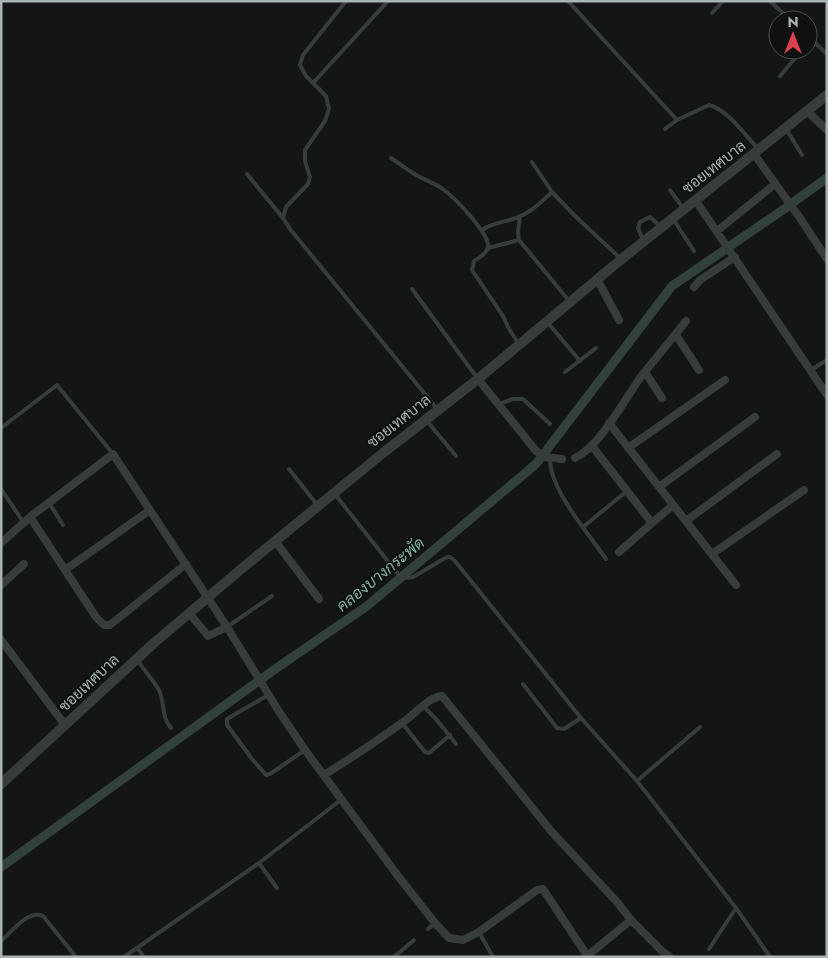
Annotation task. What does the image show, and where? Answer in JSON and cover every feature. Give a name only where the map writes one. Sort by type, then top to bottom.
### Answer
[{"type":"street","name":"ซอยเทศบาล","points":[[1,784],[136,659],[275,541],[827,95]]},
{"type":"street","points":[[807,111],[827,130]]},
{"type":"street","points":[[756,152],[775,184],[827,259]]},
{"type":"street","points":[[718,231],[775,184]]},
{"type":"street","points":[[696,200],[827,395]]},
{"type":"street","points":[[694,287],[700,280],[734,257]]},
{"type":"street","points":[[597,279],[619,320]]},
{"type":"street","points":[[575,458],[592,446],[645,372],[686,321]]},
{"type":"street","points":[[676,335],[699,370]]},
{"type":"street","points":[[645,372],[662,398]]},
{"type":"street","points":[[478,378],[536,451],[547,458],[562,458]]},
{"type":"street","points":[[628,448],[726,380]]},
{"type":"street","points":[[659,487],[755,417]]},
{"type":"street","points":[[609,423],[736,585]]},
{"type":"street","points":[[592,446],[652,524]]},
{"type":"street","points":[[1,543],[27,520],[113,454],[228,627],[268,695],[305,750],[398,876],[449,938],[463,940],[479,932],[537,890],[543,889],[587,956],[631,920]]},
{"type":"street","points":[[686,521],[777,454]]},
{"type":"street","points":[[712,554],[804,490]]},
{"type":"street","points":[[619,552],[673,506]]},
{"type":"street","points":[[66,570],[150,510]]},
{"type":"street","points":[[27,520],[66,570],[99,621],[107,626],[186,564]]},
{"type":"street","points":[[275,541],[320,598]]},
{"type":"street","points":[[1,585],[24,564]]},
{"type":"street","points":[[190,613],[208,636],[228,627]]},
{"type":"street","points":[[1,640],[65,725]]},
{"type":"street","points":[[324,775],[402,723],[423,706],[442,696],[551,831],[617,902],[631,920],[670,957]]},
{"type":"lane","points":[[283,218],[286,207],[308,184],[310,177],[305,160],[305,150],[326,121],[329,109],[326,96],[306,76],[300,65],[303,55],[346,1]]},
{"type":"lane","points":[[313,83],[388,1]]},
{"type":"lane","points":[[568,1],[677,120]]},
{"type":"lane","points":[[712,13],[723,1]]},
{"type":"lane","points":[[770,1],[779,10]]},
{"type":"lane","points":[[780,76],[794,60]]},
{"type":"lane","points":[[664,129],[677,120],[709,105],[715,106],[726,114],[756,152]]},
{"type":"lane","points":[[785,129],[802,155]]},
{"type":"lane","points":[[391,158],[421,178],[434,182],[446,190],[482,230],[488,242],[488,248],[485,254],[474,261],[472,270],[503,316],[519,344]]},
{"type":"lane","points":[[532,162],[552,192],[622,260]]},
{"type":"lane","points":[[248,174],[290,229],[438,410]]},
{"type":"lane","points":[[670,190],[684,210]]},
{"type":"lane","points":[[482,230],[487,226],[520,216],[534,208],[552,192]]},
{"type":"lane","points":[[520,216],[518,232],[520,240],[570,302]]},
{"type":"lane","points":[[644,242],[638,228],[640,222],[650,216],[662,228]]},
{"type":"lane","points":[[673,219],[694,251]]},
{"type":"lane","points":[[488,248],[520,240]]},
{"type":"lane","points":[[412,289],[478,378]]},
{"type":"lane","points":[[547,321],[580,361]]},
{"type":"lane","points":[[565,372],[596,348]]},
{"type":"lane","points":[[811,370],[827,360]]},
{"type":"lane","points":[[1,428],[57,385],[113,454]]},
{"type":"lane","points":[[499,404],[513,399],[523,399],[550,424]]},
{"type":"lane","points":[[426,419],[456,456]]},
{"type":"lane","points":[[547,458],[552,477],[568,505],[606,559]]},
{"type":"lane","points":[[289,469],[318,506]]},
{"type":"lane","points":[[1,489],[27,520]]},
{"type":"lane","points":[[583,527],[627,491]]},
{"type":"lane","points":[[334,492],[398,574],[405,578],[413,577],[450,557],[581,718],[637,781],[736,908],[770,957]]},
{"type":"lane","points":[[49,503],[63,525]]},
{"type":"lane","points":[[228,627],[272,596]]},
{"type":"lane","points":[[136,659],[158,690],[165,718],[171,728]]},
{"type":"lane","points":[[523,684],[557,728],[564,729],[581,718]]},
{"type":"lane","points":[[268,695],[227,719],[227,725],[264,774],[270,774],[305,750]]},
{"type":"lane","points":[[423,706],[456,744]]},
{"type":"lane","points":[[402,723],[425,752],[429,753],[450,735]]},
{"type":"lane","points":[[637,781],[700,727]]},
{"type":"lane","points":[[124,957],[259,863],[342,800]]},
{"type":"lane","points":[[259,863],[277,888]]},
{"type":"lane","points":[[708,949],[736,908]]},
{"type":"lane","points":[[1,941],[30,916],[39,914],[43,916],[76,957]]},
{"type":"lane","points":[[428,929],[435,923]]},
{"type":"lane","points":[[479,932],[493,957]]},
{"type":"lane","points":[[394,957],[414,940]]},
{"type":"lane","points":[[137,948],[143,957]]},
{"type":"waterway","name":"คลองบางกระพัด","points":[[795,201],[827,178]]},
{"type":"waterway","name":"คลองบางกระพัด","points":[[730,246],[787,207]]},
{"type":"waterway","name":"คลองบางกระพัด","points":[[1,867],[278,667],[367,606],[536,464],[672,286],[726,249]]}]
